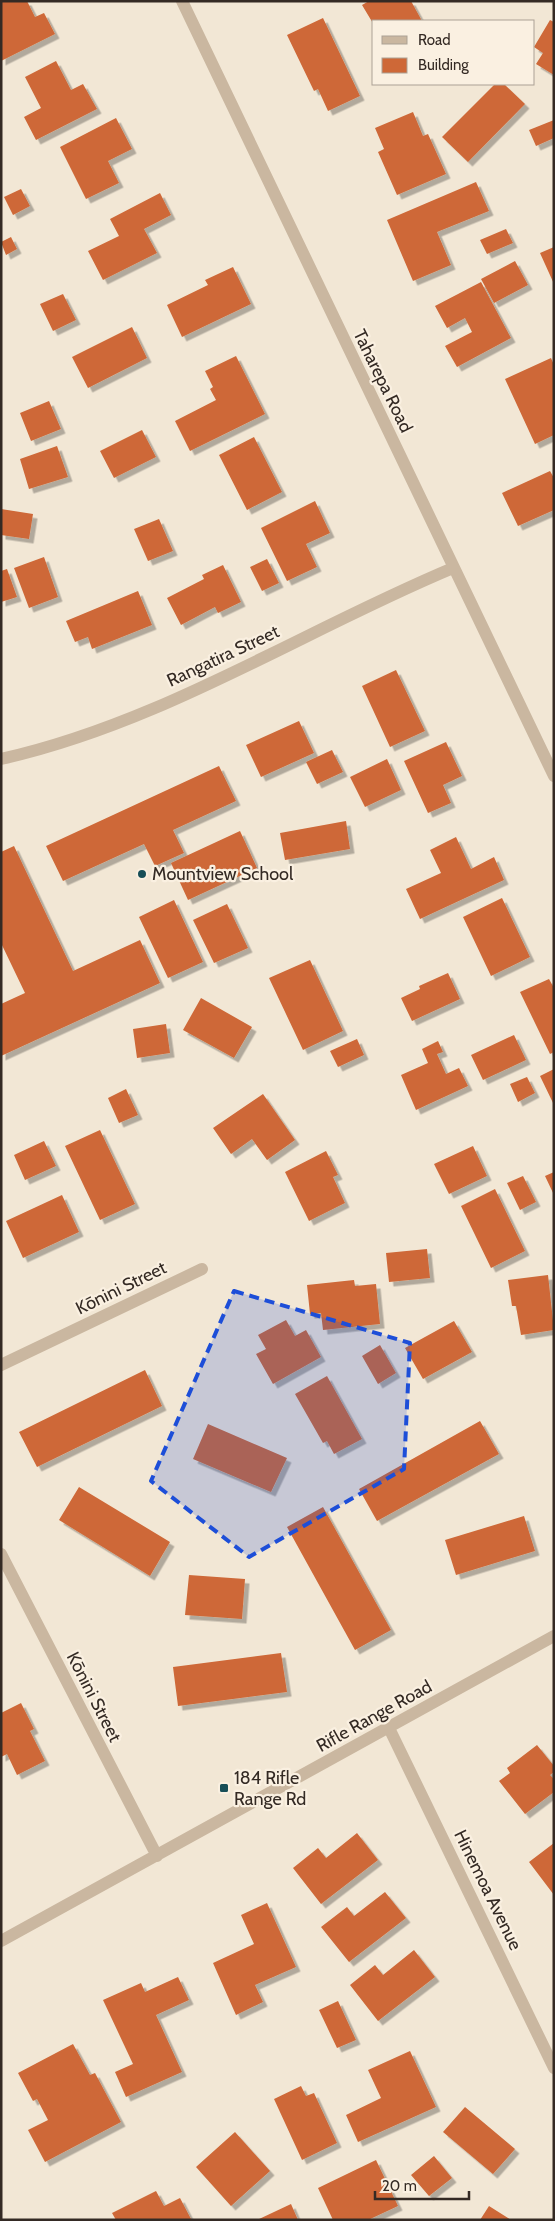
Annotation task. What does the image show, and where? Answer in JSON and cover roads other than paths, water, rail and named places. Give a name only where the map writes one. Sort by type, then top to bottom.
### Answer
[{"type":"street","name":"Taharepa Road","points":[[182,1],[554,776]]},
{"type":"street","name":"Rangatira Street","points":[[1,759],[109,727],[188,693],[453,568]]},
{"type":"street","name":"Kōnini Street","points":[[1,1365],[202,1268]]},
{"type":"street","name":"Kōnini Street","points":[[1,1554],[158,1856]]},
{"type":"street","name":"Rifle Range Road","points":[[1,1941],[554,1636]]},
{"type":"street","name":"Hinemoa Avenue","points":[[389,1728],[554,2068]]},
{"type":"place","name":"Mountview School","points":[[142,874]]},
{"type":"place","name":"184 Rifle Range Rd","points":[[224,1788]]}]
